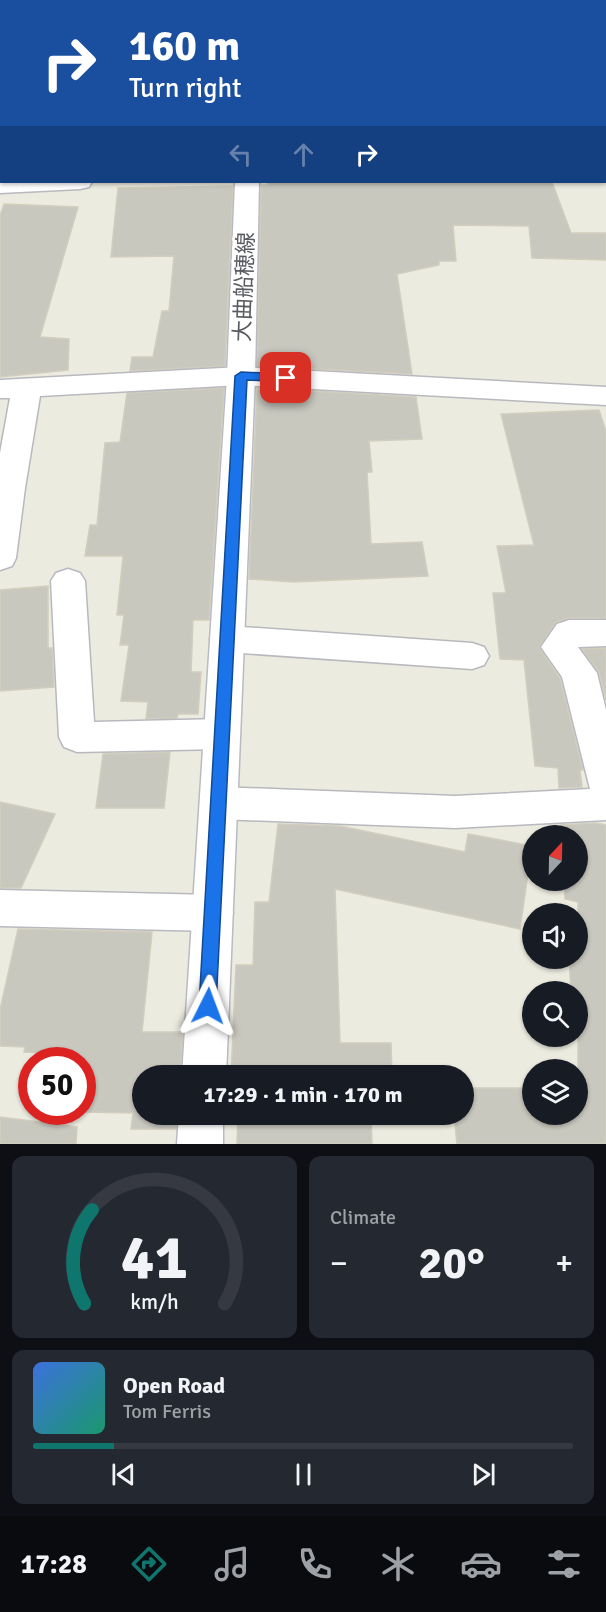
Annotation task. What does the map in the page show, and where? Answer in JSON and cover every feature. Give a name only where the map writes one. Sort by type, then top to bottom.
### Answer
[{"type":"street","points":[[0,186],[60,183]]},
{"type":"street","name":"大曲船穂線","points":[[205,1065],[241,376],[248,183]]},
{"type":"street","points":[[0,558],[14,388],[241,376],[606,396]]},
{"type":"street","points":[[68,581],[77,737],[222,734]]},
{"type":"street","points":[[606,633],[569,633],[558,647],[579,673],[606,784]]},
{"type":"street","points":[[226,639],[472,656]]},
{"type":"street","points":[[219,803],[455,812],[606,804]]},
{"type":"street","points":[[0,908],[213,913]]},
{"type":"street","points":[[200,1144],[201,1125]]},
{"type":"building","points":[[268,183],[552,183],[571,233],[606,233],[606,260],[532,258],[529,226],[453,225],[456,261],[439,261],[439,265],[397,274],[412,374],[257,366],[261,185],[268,185]]},
{"type":"building","points":[[233,186],[225,366],[130,371],[132,357],[153,357],[162,311],[169,311],[174,256],[111,257],[118,188]]},
{"type":"building","points":[[4,204],[78,207],[40,337],[69,339],[68,370],[0,377],[0,216]]},
{"type":"building","points":[[224,388],[209,620],[193,620],[191,672],[201,672],[198,714],[178,714],[177,718],[146,719],[148,702],[121,701],[129,645],[120,645],[124,615],[117,615],[123,556],[85,556],[90,525],[97,525],[105,443],[120,442],[127,393]]},
{"type":"building","points":[[257,388],[416,397],[422,439],[369,441],[372,472],[367,472],[371,544],[422,542],[428,576],[293,582],[249,579]]},
{"type":"building","points":[[599,410],[606,431],[606,618],[569,618],[556,622],[539,647],[560,678],[583,770],[580,770],[582,787],[559,788],[558,768],[535,766],[524,660],[500,659],[493,593],[506,593],[497,546],[534,545],[501,414]]},
{"type":"building","points":[[48,586],[48,648],[52,648],[54,687],[0,691],[0,590]]},
{"type":"building","points":[[606,648],[606,700],[599,672],[582,649]]},
{"type":"building","points":[[170,752],[164,808],[96,808],[103,754]]},
{"type":"building","points":[[0,802],[55,814],[21,888],[0,888]]},
{"type":"building","points":[[596,823],[606,825],[606,1144],[457,1144],[455,1125],[474,1125],[474,1088],[522,1088],[522,1125],[588,1125],[588,1059],[578,1059],[578,1047],[588,1047],[588,981],[570,981],[570,969],[588,969],[588,903],[565,899],[565,891],[588,891],[588,825],[561,825]]},
{"type":"building","points":[[278,824],[340,826],[465,852],[468,834],[522,844],[522,891],[525,891],[520,929],[335,889],[340,1043],[391,1043],[392,1065],[231,1065],[236,965],[253,965],[255,902],[269,902]]},
{"type":"building","points":[[18,929],[152,932],[142,1032],[183,1032],[181,1065],[132,1065],[132,1113],[96,1112],[96,1047],[0,1046],[0,1010]]},
{"type":"building","points":[[0,1117],[18,1119],[18,1125],[77,1127],[76,1144],[0,1144]]},
{"type":"building","points":[[132,1121],[132,1125],[176,1125],[176,1129],[131,1129]]},
{"type":"building","points":[[238,1125],[371,1125],[372,1144],[237,1144]]},
{"type":"route","points":[[208,1006],[241,376],[286,378]]}]
